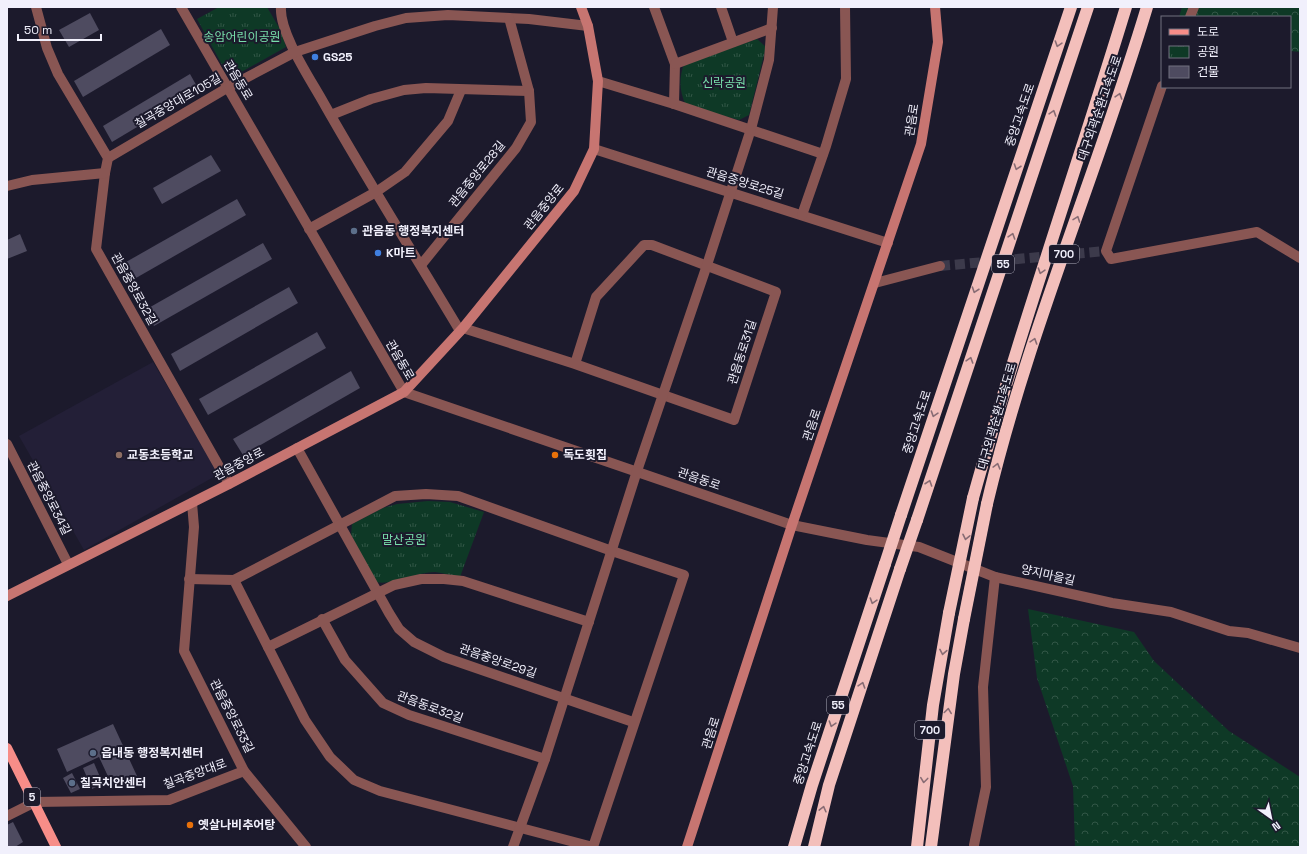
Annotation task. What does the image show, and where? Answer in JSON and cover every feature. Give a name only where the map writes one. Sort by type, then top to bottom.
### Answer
[{"type":"highway","name":"중앙고속도로","points":[[794,847],[812,785],[901,515],[1071,7]]},
{"type":"highway","name":"55","points":[[814,847],[829,785],[1088,7]]},
{"type":"highway","name":"대구외곽순환고속도로","points":[[917,847],[933,704],[949,613],[974,498],[991,434],[1038,279],[1090,123],[1126,7]]},
{"type":"highway","name":"대구외곽순환고속도로","points":[[931,847],[954,674],[987,504],[1025,369],[1114,112],[1147,7]]},
{"type":"main road","name":"관음중앙로","points":[[7,596],[229,484],[404,392],[461,329],[574,190],[594,149],[598,82],[588,26],[581,7]]},
{"type":"main road","name":"관음로","points":[[687,847],[792,525],[921,144],[938,42],[935,7]]},
{"type":"main road","name":"5","points":[[7,748],[56,847]]},
{"type":"street","points":[[36,7],[47,48],[58,74],[108,158]]},
{"type":"street","name":"관음동로","points":[[181,7],[404,392],[792,525]]},
{"type":"street","points":[[274,7],[281,12],[295,52],[331,115],[376,192],[461,329],[575,364],[664,395]]},
{"type":"street","points":[[654,7],[675,64],[674,104]]},
{"type":"street","points":[[720,7],[733,42]]},
{"type":"street","points":[[513,847],[545,758],[637,471],[664,395],[707,265],[729,192],[751,129],[769,60],[773,7]]},
{"type":"street","points":[[802,214],[823,154],[846,79],[845,7]]},
{"type":"street","name":"칠곡중앙대로105길","points":[[108,158],[227,88],[295,52],[374,26],[406,18],[448,16],[509,18],[588,26]]},
{"type":"street","name":"관음중앙로28길","points":[[421,265],[516,148],[531,122],[529,91],[509,18]]},
{"type":"street","points":[[675,64],[772,28]]},
{"type":"street","points":[[598,82],[674,104],[823,154]]},
{"type":"street","points":[[331,115],[371,99],[404,90],[426,88],[529,91]]},
{"type":"street","points":[[1161,88],[1106,251],[1111,259],[1257,232],[1300,258]]},
{"type":"street","points":[[309,229],[376,192],[405,172],[448,121],[461,90]]},
{"type":"street","name":"관음중앙로25길","points":[[594,149],[802,214],[888,243]]},
{"type":"street","name":"관음중앙로32길","points":[[108,158],[104,173],[96,249],[229,484]]},
{"type":"street","points":[[7,186],[32,180],[104,173]]},
{"type":"street","name":"관음동로31길","points":[[575,364],[596,297],[644,245],[652,245],[776,292],[734,420],[664,395]]},
{"type":"street","points":[[875,283],[940,266]]},
{"type":"street","name":"관음중앙로34길","points":[[7,444],[68,564]]},
{"type":"street","name":"관음중앙로29길","points":[[297,448],[399,629],[414,642],[444,657],[633,722]]},
{"type":"street","points":[[190,579],[234,580],[395,496],[426,494],[458,496],[684,575],[633,722],[593,846],[377,790],[354,780],[330,757],[305,720],[234,580]]},
{"type":"street","name":"관음중앙로33길","points":[[192,503],[194,527],[184,650],[244,771],[306,847]]},
{"type":"street","name":"양지마을길","points":[[792,525],[867,540],[919,547],[995,577],[1112,603],[1171,612],[1229,631],[1248,633],[1300,648]]},
{"type":"street","points":[[974,845],[986,787],[983,687],[995,577]]},
{"type":"street","points":[[268,647],[394,584],[421,579],[462,581],[589,622]]},
{"type":"street","name":"관음동로32길","points":[[322,619],[345,660],[383,703],[409,715],[545,758]]},
{"type":"street","name":"칠곡중앙대로","points":[[35,802],[168,800],[244,771]]},
{"type":"street","points":[[7,816],[35,802]]},
{"type":"shaded area","name":"교동초등학교","points":[[153,362],[219,474],[84,550],[19,436]]},
{"type":"green space","name":"송암어린이공원","points":[[219,7],[267,7],[281,31],[286,47],[236,75],[226,72],[197,19]]},
{"type":"green space","points":[[1182,7],[1300,7],[1300,52],[1291,51],[1291,16],[1179,16]]},
{"type":"green space","name":"신락공원","points":[[757,39],[766,47],[749,115],[739,120],[686,105],[680,84],[684,64]]},
{"type":"green space","name":"말산공원","points":[[428,501],[450,502],[484,512],[460,577],[435,572],[420,574],[397,581],[382,583],[375,582],[351,535],[352,524],[383,508],[397,504]]},
{"type":"green space","points":[[1028,609],[1134,632],[1154,661],[1229,731],[1300,777],[1300,847],[1075,847],[1073,786],[1037,678]]},
{"type":"building","points":[[90,13],[99,30],[69,47],[59,30]]},
{"type":"building","points":[[161,29],[170,45],[83,97],[74,81]]},
{"type":"building","points":[[190,74],[199,90],[112,142],[103,126]]},
{"type":"building","points":[[211,155],[221,171],[162,204],[153,188]]},
{"type":"building","points":[[237,199],[246,215],[129,282],[119,266]]},
{"type":"building","points":[[20,234],[27,251],[7,259],[7,240]]},
{"type":"building","points":[[263,243],[272,259],[154,326],[145,310]]},
{"type":"building","points":[[289,287],[298,303],[180,371],[171,354]]},
{"type":"building","points":[[317,332],[326,348],[208,415],[199,399]]},
{"type":"building","points":[[351,371],[360,388],[243,455],[233,439]]},
{"type":"building","name":"읍내동 행정복지센터","points":[[113,724],[137,776],[113,787],[99,757],[67,772],[57,749]]},
{"type":"building","points":[[94,763],[103,784],[92,789],[83,768]]},
{"type":"building","name":"칠곡치안센터","points":[[72,773],[80,789],[71,793],[63,778]]},
{"type":"building","points":[[13,822],[23,842],[15,847],[7,847],[7,825]]},
{"type":"tunnel","points":[[940,266],[1106,251]]},
{"type":"place","name":"GS25","points":[[315,57]]},
{"type":"place","name":"관음동 행정복지센터","points":[[354,231]]},
{"type":"place","name":"K마트","points":[[378,253]]},
{"type":"place","name":"교동초등학교","points":[[119,455]]},
{"type":"place","name":"독도횟집","points":[[555,455]]},
{"type":"place","name":"읍내동 행정복지센터","points":[[93,753]]},
{"type":"place","name":"칠곡치안센터","points":[[72,783]]},
{"type":"place","name":"옛살나비추어탕","points":[[190,825]]}]
